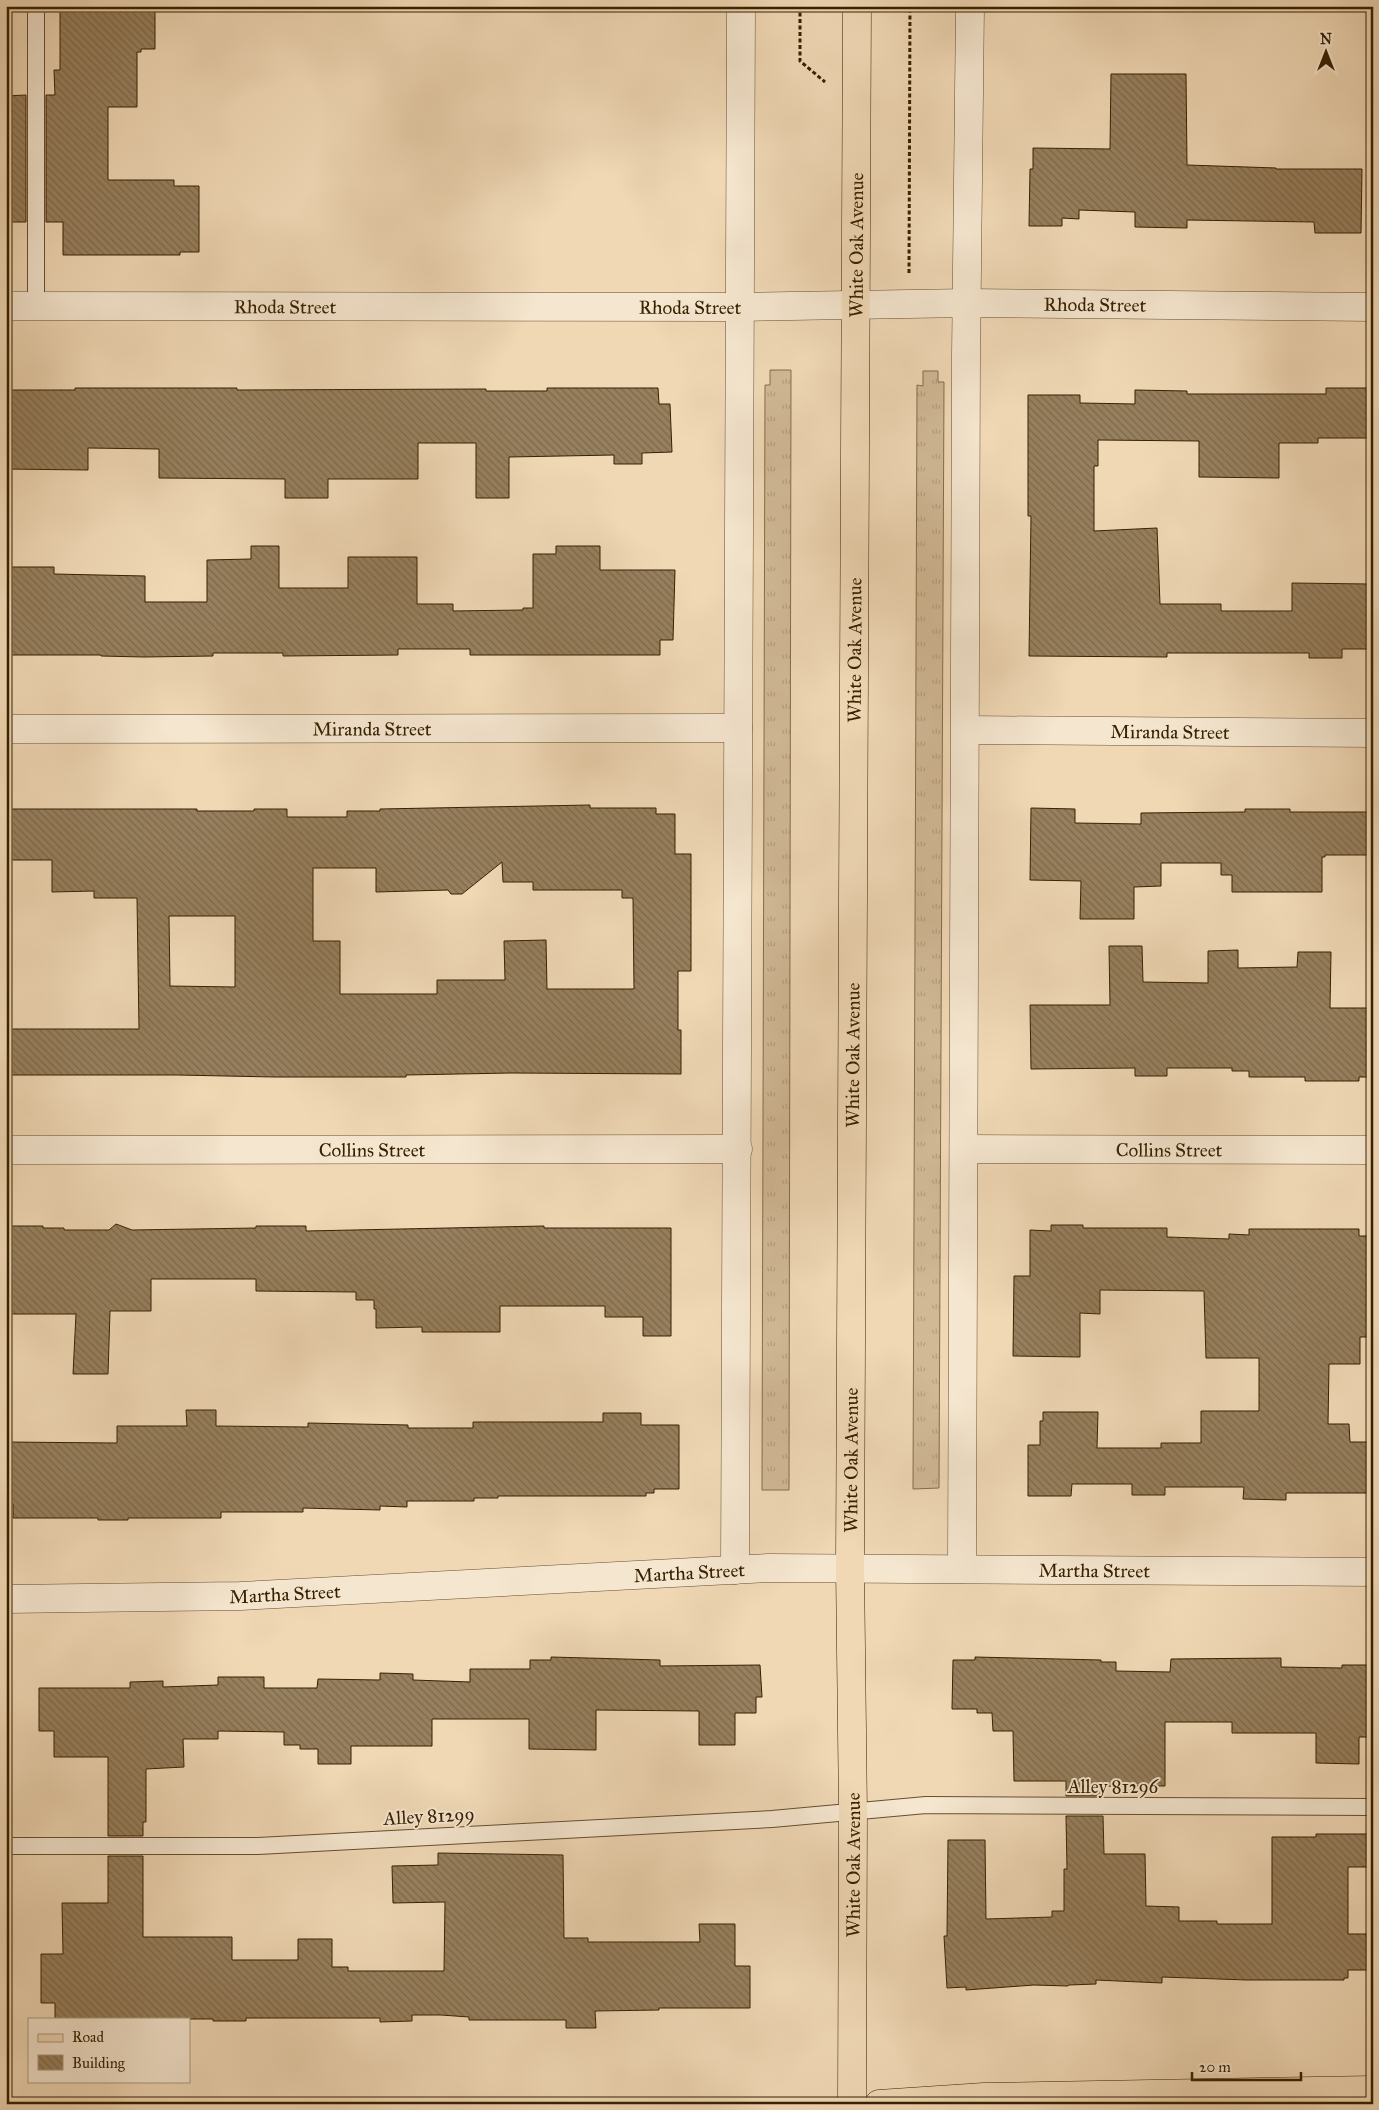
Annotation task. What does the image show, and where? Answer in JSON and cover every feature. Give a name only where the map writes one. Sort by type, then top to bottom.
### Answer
[{"type":"main road","name":"White Oak Avenue","points":[[852,2104],[853,1812],[850,1568],[857,6]]},
{"type":"main road","points":[[878,2104],[976,2097],[1123,2099],[1373,2090]]},
{"type":"street","points":[[736,1570],[738,306],[741,6]]},
{"type":"street","points":[[962,1569],[970,6]]},
{"type":"street","name":"Rhoda Street","points":[[6,306],[738,306],[967,304],[1373,307]]},
{"type":"street","name":"Miranda Street","points":[[6,729],[738,728]]},
{"type":"street","name":"Miranda Street","points":[[966,730],[1373,733]]},
{"type":"street","name":"Collins Street","points":[[6,1150],[738,1149]]},
{"type":"street","name":"Collins Street","points":[[964,1149],[1373,1150]]},
{"type":"street","name":"Martha Street","points":[[6,1599],[240,1596],[736,1570],[850,1568],[1373,1572]]},
{"type":"lane","points":[[36,6],[36,306]]},
{"type":"lane","name":"Alley 81296","points":[[853,1812],[926,1805],[1373,1807]]},
{"type":"lane","name":"Alley 81299","points":[[6,1846],[258,1846],[772,1819],[853,1812]]},
{"type":"path","points":[[800,6],[800,61],[856,109]]},
{"type":"path","points":[[909,304],[910,6]]},
{"type":"green space","points":[[770,370],[791,370],[789,1490],[762,1490],[765,385],[770,385]]},
{"type":"green space","points":[[923,371],[938,371],[938,382],[944,382],[939,1488],[913,1489],[917,385],[923,386]]},
{"type":"building","points":[[60,6],[155,6],[155,49],[141,49],[141,52],[137,52],[137,107],[108,107],[108,180],[174,180],[174,186],[199,186],[199,252],[180,252],[180,255],[63,255],[63,222],[46,222],[46,95],[55,95],[54,70],[60,70]]},
{"type":"building","points":[[1111,74],[1186,74],[1187,165],[1276,169],[1362,169],[1361,233],[1315,233],[1314,222],[1187,220],[1187,228],[1135,227],[1135,212],[1079,210],[1079,219],[1062,218],[1062,226],[1029,226],[1030,169],[1033,169],[1033,148],[1110,149]]},
{"type":"building","points":[[26,95],[26,222],[6,222],[6,96]]},
{"type":"building","points":[[75,388],[237,388],[237,390],[486,389],[486,391],[547,391],[547,388],[658,388],[659,404],[670,404],[672,452],[642,453],[642,464],[614,464],[614,455],[509,457],[509,498],[476,498],[476,443],[418,443],[418,479],[328,479],[328,498],[285,498],[285,479],[159,478],[159,449],[88,448],[88,470],[6,469],[6,390],[75,390]]},
{"type":"building","points":[[1326,388],[1369,388],[1369,438],[1318,438],[1318,443],[1279,443],[1279,478],[1199,477],[1199,441],[1098,440],[1098,466],[1094,466],[1094,531],[1157,528],[1160,604],[1221,604],[1221,611],[1292,611],[1292,583],[1369,584],[1369,649],[1342,649],[1342,658],[1309,658],[1309,653],[1167,653],[1167,657],[1029,656],[1031,516],[1028,516],[1028,395],[1080,395],[1080,403],[1135,404],[1135,390],[1187,391],[1187,394],[1326,394]]},
{"type":"building","points":[[251,546],[279,546],[279,588],[348,588],[348,557],[417,557],[417,604],[453,604],[453,611],[523,610],[523,608],[533,608],[533,554],[556,554],[556,546],[600,546],[600,570],[675,570],[673,640],[660,640],[660,655],[470,655],[470,649],[398,649],[398,655],[283,656],[283,653],[213,653],[213,656],[144,657],[10,655],[10,643],[6,643],[6,567],[54,567],[54,574],[145,576],[145,602],[207,602],[207,560],[251,559]]},
{"type":"building","points":[[590,805],[590,808],[656,808],[656,814],[675,814],[675,854],[691,854],[691,971],[678,971],[678,1030],[681,1030],[681,1074],[511,1073],[406,1075],[406,1077],[6,1075],[6,1029],[139,1029],[137,898],[94,898],[94,891],[52,892],[52,860],[6,860],[6,809],[197,809],[197,811],[254,811],[254,809],[287,809],[287,817],[347,817],[347,811],[380,811],[380,809]],"holes":[[[502,862],[503,882],[533,882],[533,890],[622,890],[622,898],[633,898],[634,989],[547,989],[546,940],[504,941],[505,980],[437,980],[437,994],[340,994],[340,941],[313,941],[313,868],[376,868],[376,892],[448,890],[451,894],[462,894]],[[169,916],[235,916],[235,987],[170,986]]]},
{"type":"building","points":[[1031,808],[1075,809],[1075,823],[1141,824],[1141,813],[1245,812],[1245,809],[1290,809],[1290,812],[1373,812],[1373,855],[1325,855],[1325,857],[1322,857],[1322,892],[1232,892],[1232,875],[1221,875],[1221,863],[1161,863],[1161,886],[1134,887],[1134,919],[1080,919],[1081,881],[1030,880]]},
{"type":"building","points":[[1109,946],[1142,946],[1143,982],[1208,983],[1208,951],[1238,950],[1238,968],[1297,967],[1298,952],[1331,952],[1330,1008],[1373,1008],[1373,1077],[1359,1077],[1359,1081],[1305,1081],[1305,1077],[1249,1077],[1249,1071],[1232,1071],[1232,1068],[1167,1068],[1167,1076],[1135,1076],[1135,1068],[1031,1069],[1030,1005],[1110,1005]]},
{"type":"building","points":[[116,1224],[132,1230],[256,1228],[256,1226],[306,1226],[306,1231],[544,1226],[544,1228],[671,1228],[671,1336],[643,1336],[643,1317],[605,1317],[605,1306],[500,1306],[500,1332],[422,1332],[422,1327],[376,1328],[374,1300],[356,1300],[356,1292],[256,1291],[256,1279],[151,1279],[151,1311],[110,1311],[108,1374],[73,1374],[76,1314],[6,1314],[6,1228],[10,1228],[10,1226],[43,1226],[43,1228],[64,1228],[64,1230],[109,1230]]},
{"type":"building","points":[[1051,1225],[1083,1225],[1083,1228],[1167,1228],[1167,1237],[1229,1239],[1229,1234],[1249,1235],[1249,1229],[1359,1229],[1359,1236],[1373,1236],[1372,1337],[1360,1337],[1360,1364],[1329,1364],[1328,1424],[1349,1424],[1350,1442],[1373,1442],[1373,1493],[1286,1493],[1286,1500],[1243,1499],[1244,1487],[1165,1487],[1165,1495],[1132,1495],[1132,1484],[1072,1484],[1071,1496],[1028,1496],[1028,1445],[1040,1445],[1040,1421],[1043,1421],[1043,1412],[1098,1412],[1097,1448],[1161,1448],[1161,1443],[1201,1443],[1201,1411],[1259,1411],[1259,1358],[1206,1358],[1204,1291],[1100,1290],[1100,1314],[1080,1313],[1080,1357],[1013,1356],[1014,1276],[1030,1276],[1030,1230],[1051,1231]]},
{"type":"building","points":[[186,1410],[216,1410],[216,1426],[308,1427],[308,1423],[408,1425],[408,1428],[473,1428],[473,1422],[603,1422],[603,1413],[641,1413],[641,1425],[679,1425],[679,1489],[654,1489],[654,1493],[646,1493],[646,1496],[498,1496],[498,1498],[474,1498],[474,1501],[407,1501],[407,1507],[380,1506],[380,1510],[303,1508],[303,1512],[221,1512],[221,1518],[128,1518],[128,1520],[98,1520],[98,1518],[13,1518],[13,1504],[6,1504],[6,1442],[117,1443],[117,1426],[187,1426]]},
{"type":"building","points":[[551,1657],[660,1660],[660,1666],[760,1665],[762,1697],[756,1697],[756,1713],[735,1713],[735,1745],[699,1745],[699,1711],[596,1710],[596,1750],[529,1749],[529,1719],[432,1719],[432,1746],[351,1746],[351,1764],[318,1764],[318,1749],[300,1749],[300,1745],[284,1745],[284,1732],[218,1731],[218,1739],[183,1739],[184,1767],[146,1769],[146,1822],[143,1822],[143,1836],[108,1836],[108,1757],[54,1757],[54,1731],[39,1731],[39,1688],[130,1688],[130,1682],[163,1681],[163,1687],[218,1685],[218,1677],[264,1677],[264,1688],[317,1688],[318,1679],[380,1680],[380,1673],[413,1674],[413,1680],[470,1682],[470,1669],[530,1669],[530,1660],[551,1660]]},
{"type":"building","points":[[975,1657],[1101,1660],[1101,1662],[1116,1662],[1116,1671],[1170,1672],[1171,1659],[1281,1658],[1281,1667],[1342,1668],[1342,1665],[1373,1665],[1373,1737],[1359,1737],[1359,1764],[1316,1763],[1316,1733],[1232,1733],[1232,1722],[1165,1722],[1165,1786],[1102,1786],[1103,1796],[1066,1796],[1066,1781],[1014,1781],[1013,1731],[993,1731],[992,1713],[977,1713],[977,1709],[952,1709],[953,1660],[975,1660]]},
{"type":"building","points":[[1066,1816],[1103,1816],[1104,1854],[1145,1854],[1146,1906],[1179,1907],[1179,1921],[1217,1921],[1217,1924],[1272,1924],[1272,1837],[1316,1837],[1316,1834],[1373,1834],[1373,1867],[1348,1867],[1348,1934],[1373,1934],[1373,1970],[1348,1970],[1348,1978],[1344,1978],[1344,1980],[1247,1980],[1162,1977],[1162,1983],[1096,1980],[1096,1984],[1068,1986],[1034,1985],[966,1990],[966,1987],[947,1988],[944,1936],[947,1936],[948,1840],[985,1840],[986,1919],[1052,1917],[1052,1911],[1064,1911],[1064,1869],[1067,1869]]},
{"type":"building","points":[[438,1853],[563,1855],[564,1938],[588,1938],[588,1942],[700,1942],[699,1924],[735,1924],[735,1966],[750,1966],[750,2008],[659,2008],[659,2010],[595,2011],[596,2028],[566,2028],[566,2020],[469,2020],[469,2017],[441,2015],[412,2015],[412,2021],[380,2022],[380,2018],[246,2018],[246,2021],[213,2021],[213,2019],[190,2018],[55,2018],[55,2003],[41,2003],[41,1954],[63,1954],[62,1903],[108,1903],[108,1856],[143,1856],[143,1937],[232,1937],[232,1960],[298,1960],[298,1939],[332,1939],[332,1967],[348,1967],[348,1971],[444,1971],[445,1902],[393,1903],[392,1866],[438,1865]]}]
